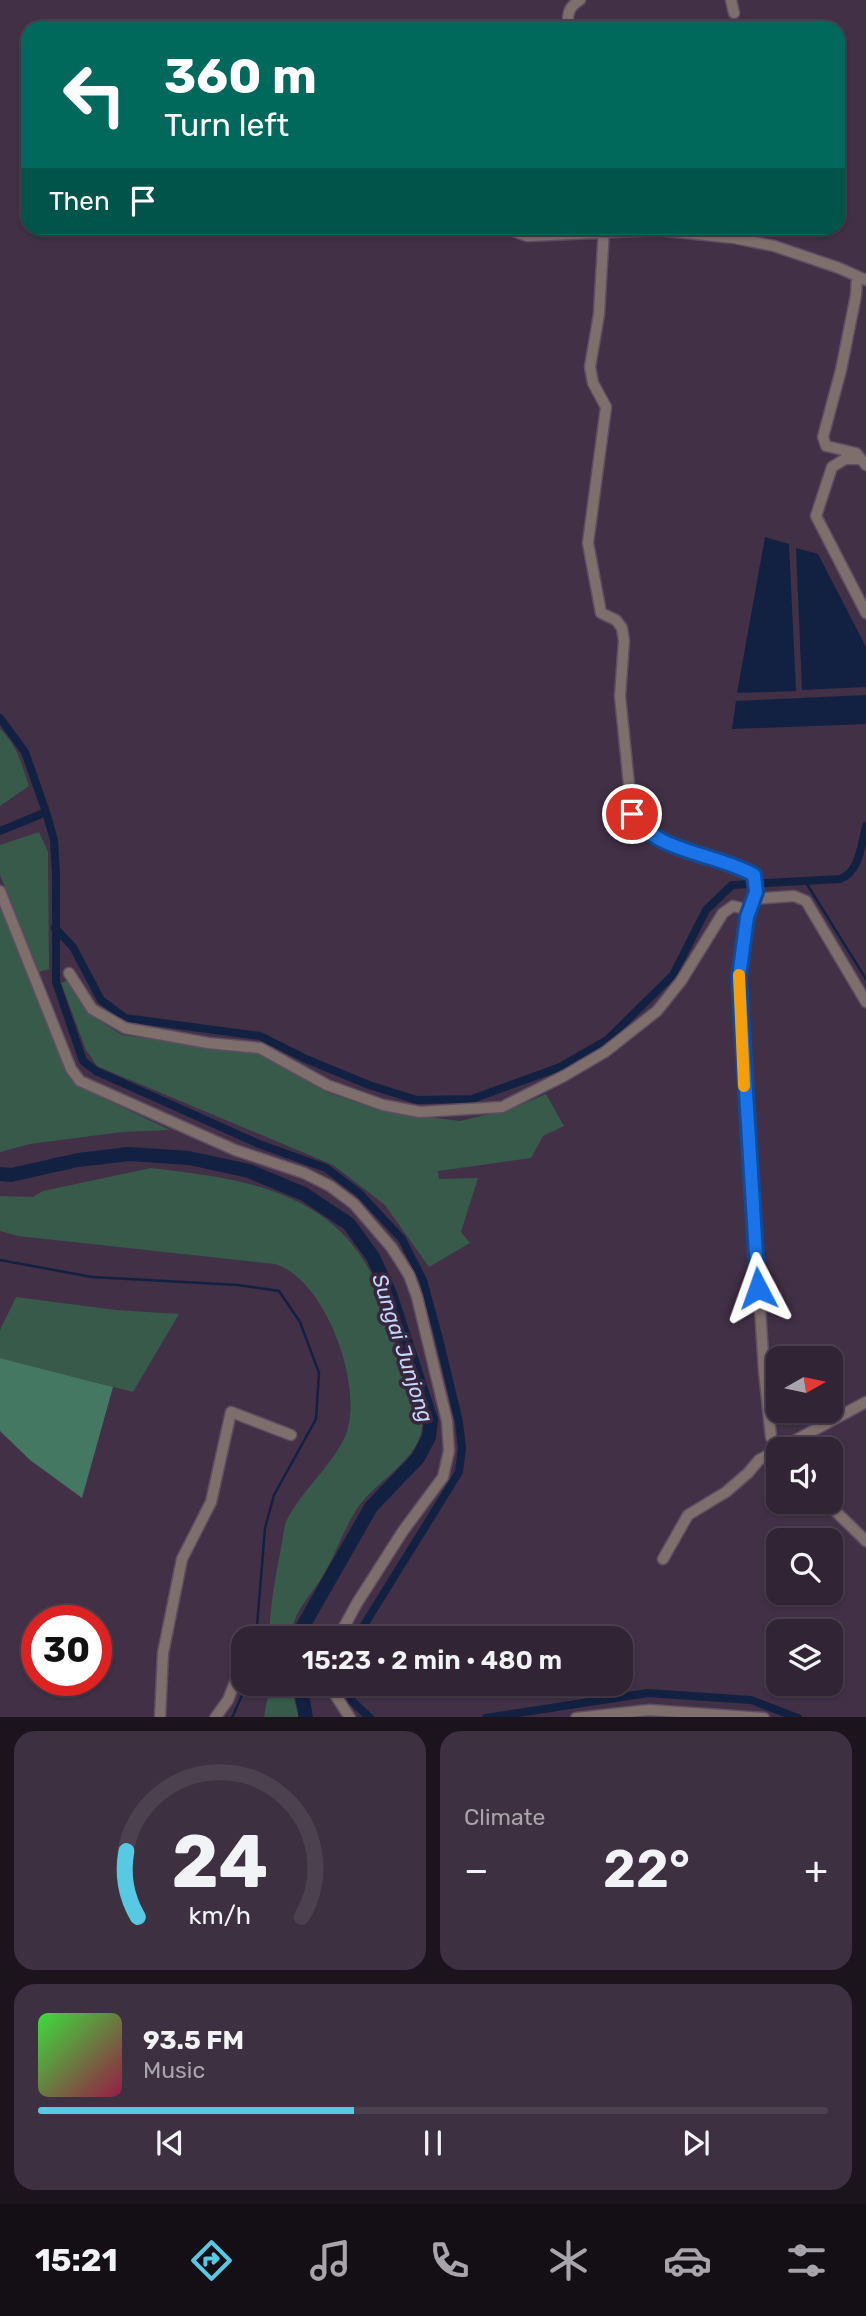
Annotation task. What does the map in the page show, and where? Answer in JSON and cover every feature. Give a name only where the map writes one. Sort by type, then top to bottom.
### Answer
[{"type":"street","points":[[567,21],[572,5],[580,0]]},
{"type":"street","points":[[731,0],[734,13]]},
{"type":"street","points":[[604,235],[598,314],[590,367],[593,383],[606,407],[588,543],[601,612],[616,620],[622,628],[625,641],[621,695],[632,814],[638,825],[649,833],[754,875],[753,901],[739,977],[764,1371],[771,1437]]},
{"type":"street","points":[[709,235],[774,246],[862,278],[823,437],[826,446],[847,450],[865,462]]},
{"type":"street","points":[[865,462],[845,459],[832,467],[816,516],[866,613]]},
{"type":"street","points":[[0,891],[71,1069],[80,1081],[235,1150],[279,1163],[330,1186],[374,1224],[409,1275],[417,1297],[447,1420],[450,1438],[448,1463],[443,1476],[403,1531],[344,1626]]},
{"type":"street","points":[[69,973],[92,1009],[125,1028],[208,1043],[260,1048],[327,1085],[383,1105],[420,1112],[502,1107],[605,1052],[657,1011],[681,981],[723,913],[733,906],[753,901],[794,896],[806,901],[866,1002]]},
{"type":"street","points":[[802,1437],[866,1402]]},
{"type":"street","points":[[160,1717],[163,1653],[182,1559],[211,1502],[231,1412],[291,1435]]},
{"type":"street","points":[[663,1559],[688,1516],[726,1492],[748,1473],[758,1460],[766,1456]]},
{"type":"street","points":[[838,1514],[866,1541]]},
{"type":"street","points":[[215,1717],[231,1692]]},
{"type":"street","points":[[337,1696],[350,1717]]},
{"type":"street","points":[[576,1717],[649,1710],[764,1717]]},
{"type":"green space","points":[[0,729],[15,748],[29,786],[0,806]]},
{"type":"green space","points":[[39,832],[48,852],[49,969],[39,972],[0,875],[0,845]]},
{"type":"green space","points":[[0,907],[73,1079],[82,1088],[170,1130],[122,1132],[30,1144],[0,1152]]},
{"type":"green space","points":[[68,980],[89,1014],[122,1035],[261,1053],[327,1092],[382,1111],[460,1121],[513,1108],[546,1094],[564,1126],[543,1136],[531,1158],[438,1171],[439,1179],[478,1178],[461,1232],[470,1243],[429,1267],[385,1205],[333,1165],[97,1066],[86,1050],[61,983]]},
{"type":"green space","points":[[151,1168],[246,1183],[276,1192],[304,1205],[330,1222],[352,1244],[371,1273],[395,1344],[417,1396],[422,1429],[408,1457],[359,1506],[319,1582],[296,1616],[293,1626],[270,1626],[285,1525],[299,1501],[338,1449],[350,1418],[346,1366],[325,1313],[311,1291],[294,1274],[275,1264],[18,1236],[0,1231],[0,1196],[33,1197],[43,1191]]},
{"type":"green space","points":[[16,1297],[116,1310],[179,1314],[133,1392],[0,1358],[0,1330]]},
{"type":"green space","points":[[0,1358],[113,1387],[82,1498],[30,1460],[0,1431]]},
{"type":"green space","points":[[268,1696],[293,1696],[299,1717],[264,1717]]},
{"type":"water","points":[[765,537],[789,544],[796,691],[737,693]]},
{"type":"water","points":[[796,548],[818,554],[866,647],[866,687],[802,690]]},
{"type":"water","points":[[866,695],[866,724],[732,729],[736,701]]},
{"type":"waterway","points":[[0,718],[25,752],[54,840],[56,982],[83,1061],[96,1071],[259,1144],[326,1168],[359,1193],[402,1239],[423,1280],[459,1422],[462,1448],[459,1472],[363,1626]]},
{"type":"waterway","points":[[0,831],[46,812]]},
{"type":"waterway","points":[[55,928],[73,947],[101,1000],[125,1018],[260,1036],[306,1059],[369,1085],[417,1100],[472,1099],[560,1067],[607,1040],[673,975],[706,910],[732,885],[840,879],[847,875],[859,857],[866,826]]},
{"type":"waterway","points":[[805,881],[866,979]]},
{"type":"waterway","name":"Sungai Junjong","points":[[0,1174],[11,1175],[78,1160],[129,1154],[189,1158],[249,1171],[304,1194],[349,1224],[373,1257],[390,1294],[431,1420],[429,1437],[418,1458],[371,1507],[303,1626]]},
{"type":"waterway","points":[[0,1260],[92,1277],[238,1285],[279,1291],[300,1322],[319,1373],[316,1419],[274,1495],[265,1528],[257,1626]]},
{"type":"waterway","points":[[492,1717],[648,1693],[751,1700],[795,1717]]},
{"type":"waterway","points":[[232,1717],[242,1696]]},
{"type":"waterway","name":"Sungai Junjong","points":[[302,1696],[306,1717]]},
{"type":"waterway","points":[[350,1696],[369,1717]]},
{"type":"slow traffic","points":[[739,975],[744,1086]]},
{"type":"route","points":[[632,814],[638,825],[649,833],[754,875],[756,892],[747,917],[739,977],[758,1288]]}]
